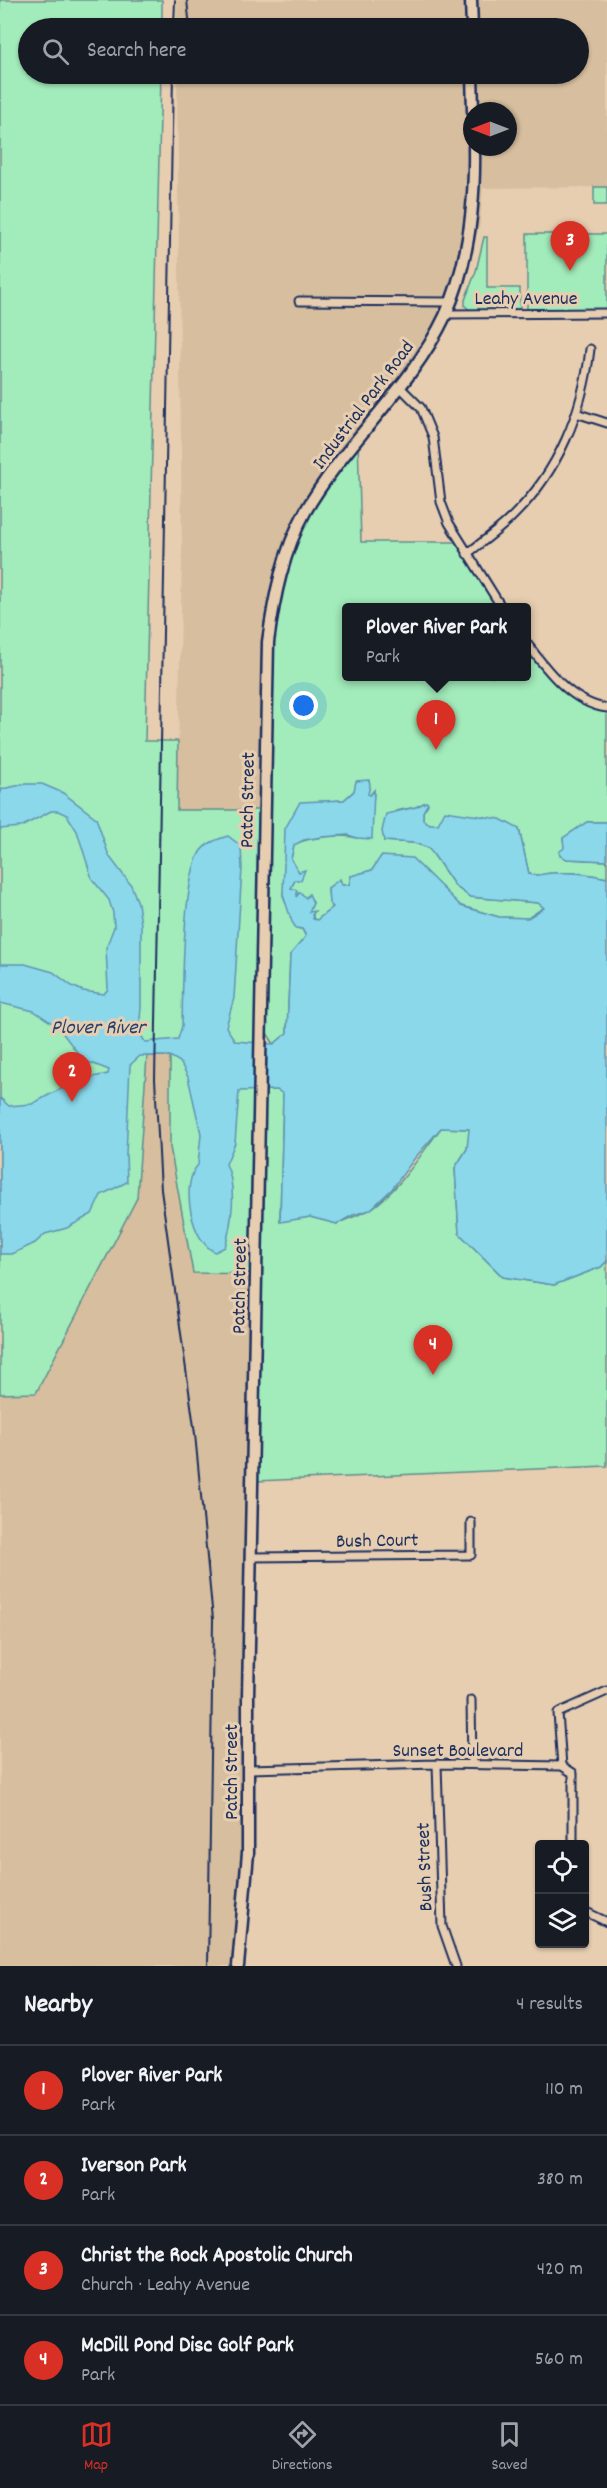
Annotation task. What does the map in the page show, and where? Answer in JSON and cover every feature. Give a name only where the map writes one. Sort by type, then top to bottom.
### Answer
[{"type":"street","points":[[471,0],[472,18]]},
{"type":"street","points":[[472,84],[473,102]]},
{"type":"street","name":"Industrial Park Road","points":[[273,606],[281,573],[305,512],[342,459],[401,388],[421,360],[446,314],[461,268],[470,227],[474,156]]},
{"type":"street","name":"Leahy Avenue","points":[[299,301],[450,302]]},
{"type":"street","name":"Leahy Avenue","points":[[446,314],[607,313]]},
{"type":"street","points":[[467,554],[511,518],[555,464],[576,413],[586,379],[590,349]]},
{"type":"street","points":[[401,388],[421,408],[433,436],[441,502],[449,523],[499,603]]},
{"type":"street","points":[[576,413],[607,423]]},
{"type":"street","name":"Patch Street","points":[[238,1966],[248,1853],[251,1557],[268,642],[273,606]]},
{"type":"street","points":[[531,649],[550,675],[593,707],[607,708]]},
{"type":"street","name":"Bush Court","points":[[251,1557],[471,1555],[471,1522]]},
{"type":"street","points":[[573,1840],[573,1773],[562,1766],[558,1713],[607,1691]]},
{"type":"street","points":[[471,1700],[472,1764]]},
{"type":"street","name":"Sunset Boulevard","points":[[249,1769],[437,1764],[562,1766]]},
{"type":"street","name":"Bush Street","points":[[437,1764],[441,1926],[456,1966]]},
{"type":"street","points":[[589,1913],[607,1922]]},
{"type":"shaded area","points":[[177,0],[607,0],[607,187],[483,188],[480,225],[459,287],[446,314],[358,439],[264,810],[177,811],[182,555],[177,84],[589,84],[589,18],[177,18]]},
{"type":"shaded area","points":[[147,1056],[170,1056],[170,1147],[193,1273],[256,1275],[249,1793],[238,1966],[0,1966],[0,1394],[36,1393],[137,1198]]},
{"type":"green space","points":[[0,0],[162,0],[162,18],[18,18],[18,84],[161,84],[145,741],[178,741],[177,810],[264,810],[273,606],[305,512],[358,439],[361,542],[460,542],[501,603],[342,603],[342,681],[531,681],[531,647],[550,675],[593,707],[607,708],[607,822],[587,822],[563,838],[567,859],[607,861],[607,878],[573,873],[529,874],[519,829],[430,825],[423,820],[423,812],[428,804],[426,802],[416,807],[396,811],[384,841],[414,843],[429,848],[455,886],[470,897],[539,903],[544,907],[528,918],[499,917],[461,906],[449,896],[372,870],[351,876],[349,885],[342,885],[340,880],[328,888],[329,902],[333,907],[317,920],[313,919],[313,912],[309,912],[313,903],[309,895],[306,898],[297,896],[291,888],[299,873],[291,859],[294,844],[326,837],[357,838],[371,826],[374,791],[370,795],[367,791],[354,791],[344,800],[300,803],[283,895],[296,928],[302,929],[306,937],[290,955],[287,1033],[274,1044],[265,1030],[265,1090],[278,1090],[283,1093],[280,1221],[310,1217],[337,1224],[368,1211],[400,1182],[441,1128],[470,1129],[467,1149],[455,1168],[459,1233],[503,1277],[554,1285],[601,1267],[607,1261],[607,1466],[256,1481],[260,1274],[193,1273],[170,1147],[170,1056],[147,1056],[137,1198],[36,1393],[0,1394]]},
{"type":"green space","points":[[594,187],[607,187],[607,205],[594,205]]},
{"type":"green space","points":[[527,234],[607,234],[607,309],[527,310]]},
{"type":"green space","points":[[484,237],[487,237],[487,288],[520,288],[520,310],[470,310],[465,306]]},
{"type":"water","name":"Plover River","points":[[369,780],[368,794],[370,795],[374,790],[372,839],[348,835],[322,837],[304,840],[294,845],[291,859],[299,872],[305,870],[301,880],[295,880],[291,888],[297,890],[297,896],[300,892],[306,898],[309,894],[313,903],[309,912],[315,911],[312,915],[313,919],[317,920],[333,907],[329,903],[328,888],[340,879],[342,885],[349,885],[351,876],[372,870],[381,856],[412,858],[461,906],[499,917],[528,918],[544,908],[538,903],[470,897],[455,886],[429,848],[414,843],[384,841],[382,831],[386,814],[416,807],[426,802],[428,803],[423,812],[423,820],[430,824],[438,824],[445,811],[500,819],[519,829],[529,874],[573,873],[607,878],[607,1261],[601,1267],[554,1285],[503,1277],[459,1233],[455,1168],[467,1149],[469,1129],[441,1128],[392,1189],[370,1210],[353,1215],[337,1224],[310,1217],[280,1222],[283,1094],[277,1090],[239,1091],[235,1143],[226,1164],[232,1194],[230,1227],[225,1247],[215,1252],[200,1237],[191,1212],[190,1185],[198,1165],[201,1134],[188,1077],[180,1062],[170,1056],[140,1056],[130,1065],[127,1182],[101,1195],[92,1214],[67,1228],[45,1234],[35,1243],[12,1254],[0,1254],[0,1098],[9,1106],[32,1104],[77,1080],[108,1074],[109,1070],[83,1060],[58,1027],[34,1011],[0,1003],[0,964],[25,964],[53,972],[83,991],[104,994],[108,989],[106,948],[114,927],[109,900],[92,879],[77,831],[67,815],[51,811],[21,827],[0,829],[2,789],[26,784],[42,784],[63,793],[96,818],[109,856],[131,885],[138,903],[141,925],[139,1032],[145,1042],[178,1039],[182,1026],[187,910],[194,866],[200,852],[216,840],[228,836],[241,846],[242,868],[234,998],[226,1027],[235,1041],[274,1044],[287,1033],[290,955],[306,936],[302,929],[296,928],[292,922],[283,895],[285,829],[300,802],[344,800],[354,791],[356,781]]},
{"type":"water","points":[[587,822],[607,822],[607,861],[567,859],[560,856],[559,852],[564,848],[563,838]]},
{"type":"railway","points":[[174,18],[175,0]]},
{"type":"railway","points":[[187,0],[189,18]]},
{"type":"railway","points":[[173,84],[155,1079],[161,1190],[195,1434],[213,1619],[208,1966]]},
{"type":"place","name":"Christ the Rock Apostolic Church","points":[[570,271]]},
{"type":"place","name":"Plover River Park","points":[[436,750]]},
{"type":"place","name":"Iverson Park","points":[[72,1102]]},
{"type":"place","name":"McDill Pond Disc Golf Park","points":[[433,1375]]}]
